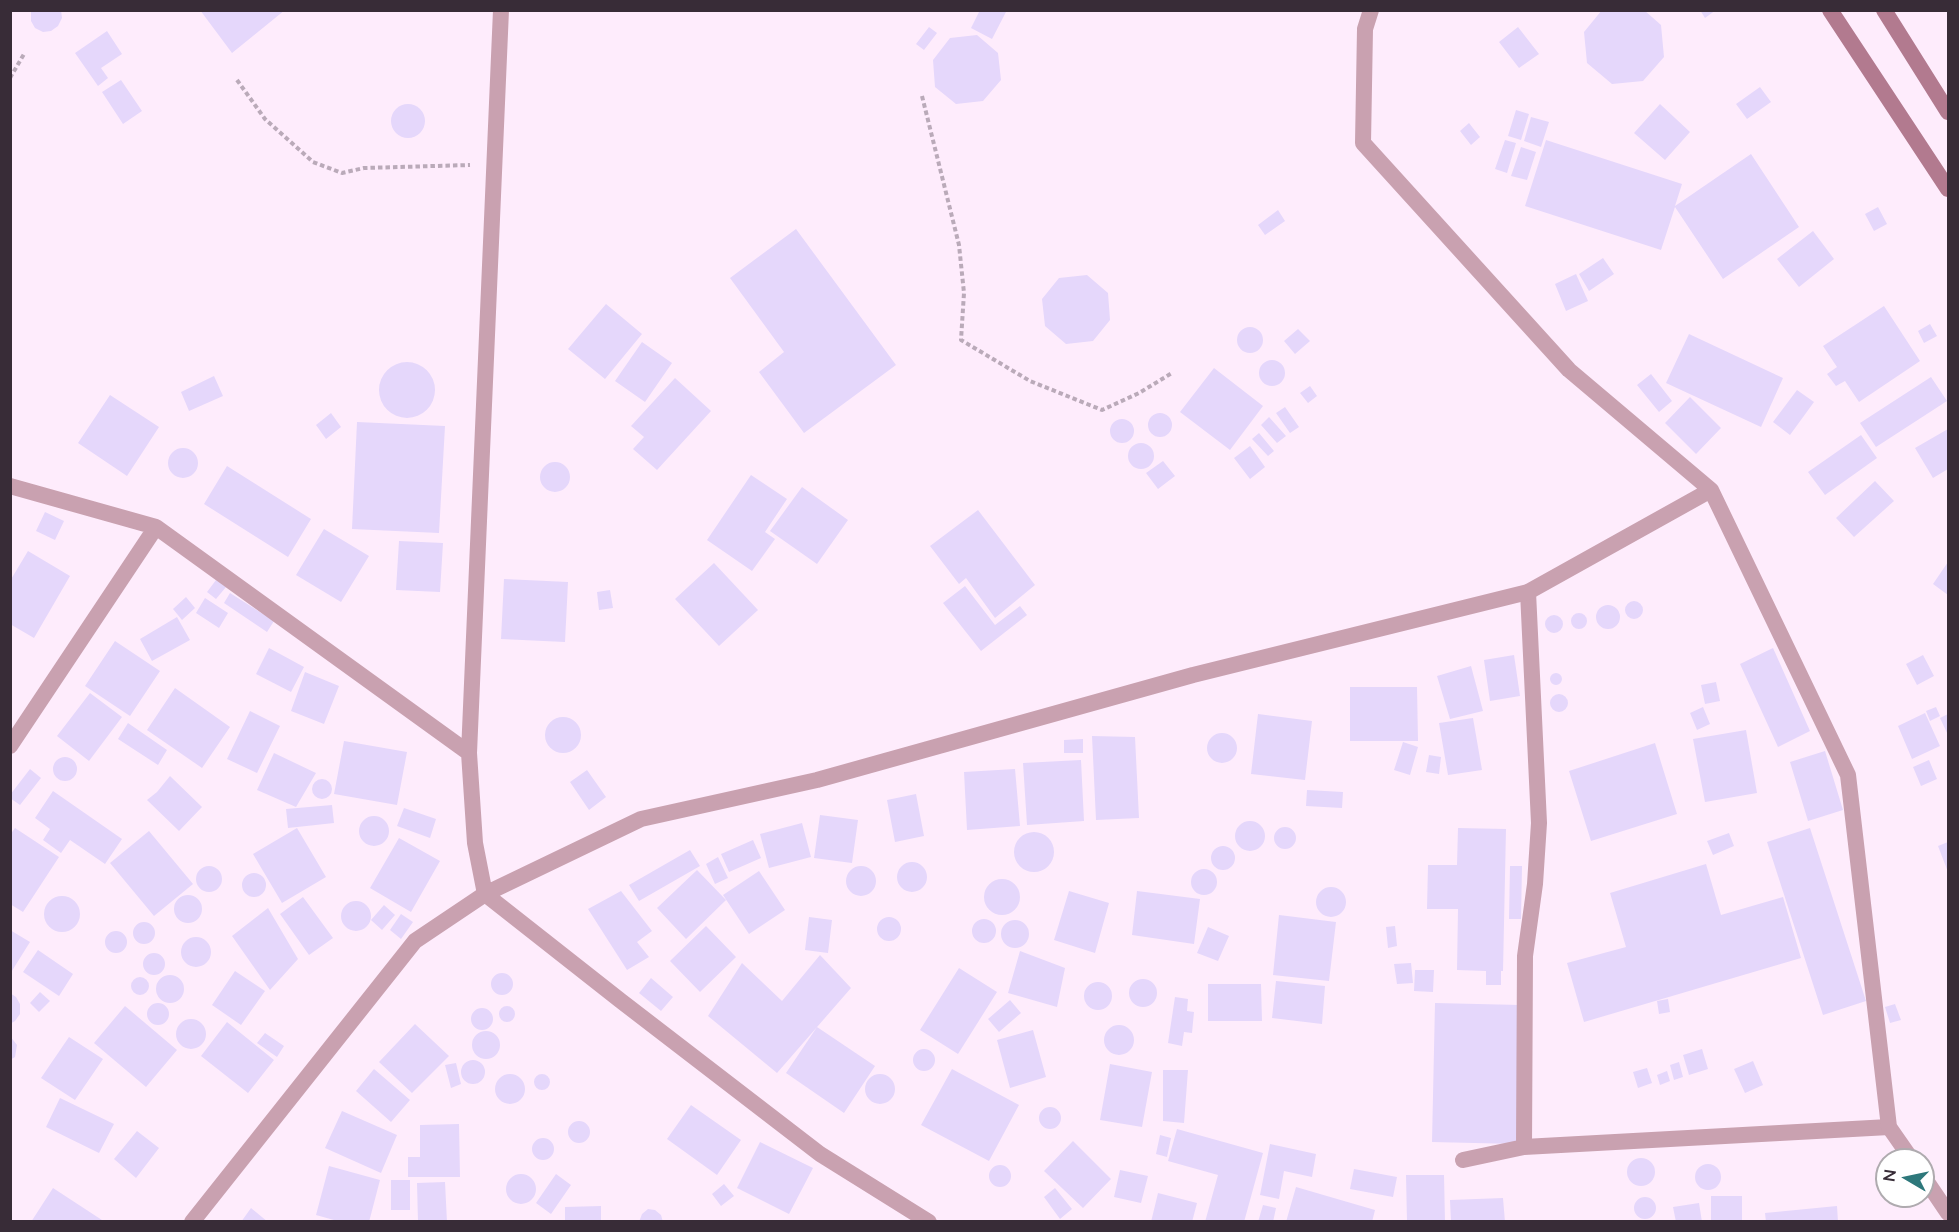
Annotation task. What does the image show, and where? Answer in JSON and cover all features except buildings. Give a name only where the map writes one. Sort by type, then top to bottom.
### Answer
[{"type":"main road","points":[[1830,10],[1948,189]]},
{"type":"main road","points":[[1884,10],[1948,112]]},
{"type":"street","points":[[501,10],[469,753],[475,843],[485,894],[819,1154],[929,1221]]},
{"type":"street","points":[[1371,10],[1365,29],[1363,143],[1569,370],[1711,490],[1848,775],[1889,1127],[1904,1148]]},
{"type":"street","points":[[10,486],[156,526],[469,753]]},
{"type":"street","points":[[192,1221],[415,941],[485,894],[641,819],[818,780],[1193,675],[1528,592],[1711,490]]},
{"type":"street","points":[[10,746],[156,526]]},
{"type":"street","points":[[1524,1147],[1525,956],[1535,884],[1539,823],[1528,592]]},
{"type":"street","points":[[1463,1160],[1524,1147],[1889,1127]]},
{"type":"street","points":[[1935,1194],[1948,1213]]},
{"type":"path","points":[[10,78],[24,54]]},
{"type":"path","points":[[237,80],[265,119],[313,162],[342,173],[364,168],[417,165],[459,167],[494,162]]},
{"type":"path","points":[[922,96],[959,245],[964,293],[961,340],[1030,381],[1102,410],[1139,393],[1172,374]]}]
